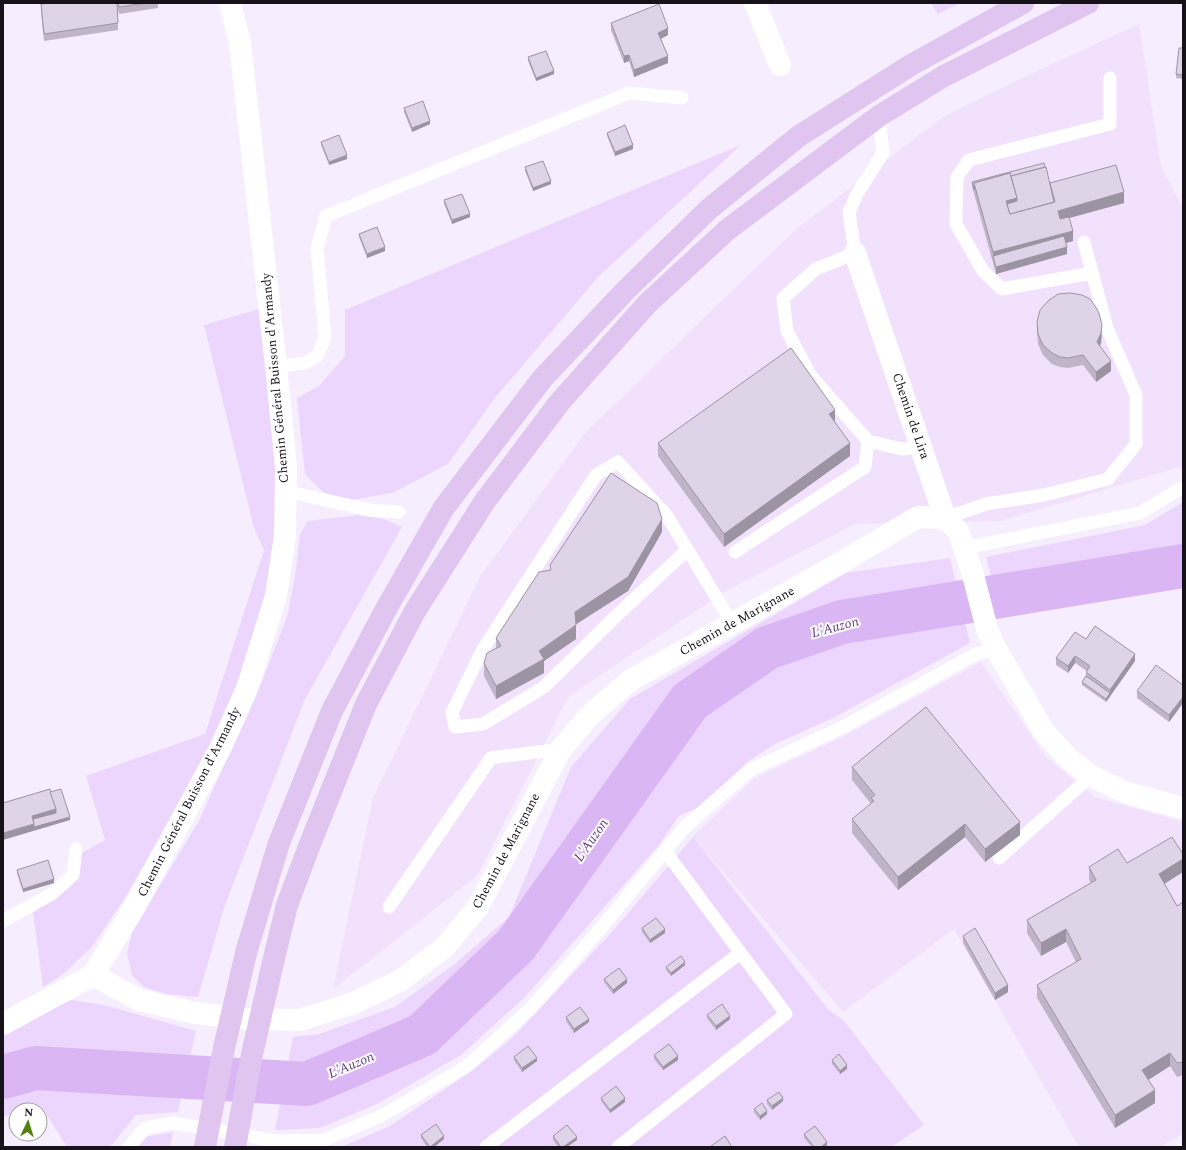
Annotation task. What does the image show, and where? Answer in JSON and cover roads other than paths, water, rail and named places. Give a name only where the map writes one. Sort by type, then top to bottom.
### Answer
[{"type":"main road","points":[[205,1147],[224,1048],[246,949],[279,843],[332,710],[385,610],[443,509],[542,379],[625,291],[709,209],[799,136],[911,65],[1023,3]]},
{"type":"main road","points":[[235,1147],[252,1054],[287,905],[310,844],[366,704],[415,611],[485,501],[559,403],[647,304],[727,230],[879,116],[944,76],[1088,3]]},
{"type":"street","name":"Chemin Général Buisson d'Armandy","points":[[93,975],[134,908],[222,745],[247,689],[276,596],[285,536],[286,467],[276,366],[240,44],[230,3]]},
{"type":"street","points":[[755,3],[780,65]]},
{"type":"street","name":"Chemin de Lira","points":[[855,253],[945,518],[959,532],[973,575],[987,629],[996,649],[1044,732],[1070,760],[1092,776],[1127,793],[1183,808]]},
{"type":"street","name":"Chemin de Marignane","points":[[93,975],[139,1000],[195,1013],[246,1019],[300,1020],[354,1003],[400,981],[445,947],[478,907],[561,748],[591,714],[631,680],[842,562],[918,517],[945,518]]},
{"type":"street","points":[[3,1022],[93,975]]},
{"type":"lane","points":[[1092,273],[1002,289],[982,271],[956,224],[957,177],[970,160],[1110,124],[1110,78]]},
{"type":"lane","points":[[276,366],[305,363],[318,355],[325,337],[317,248],[326,216],[629,93],[682,98]]},
{"type":"lane","points":[[879,116],[883,153],[857,194],[849,212],[855,253],[816,269],[783,298],[786,331],[811,376],[868,441],[902,449],[921,447]]},
{"type":"lane","points":[[945,518],[986,504],[1044,495],[1108,478],[1136,444],[1136,396],[1107,328],[1084,242]]},
{"type":"lane","points":[[735,552],[865,467],[868,441]]},
{"type":"lane","points":[[687,550],[614,618],[544,687],[483,724],[455,727],[452,712],[483,649],[596,475],[618,462],[667,516],[732,623]]},
{"type":"lane","points":[[964,548],[1140,513],[1183,487]]},
{"type":"lane","points":[[286,491],[369,510],[399,512]]},
{"type":"lane","points":[[130,1147],[144,1128],[173,1123],[276,1141],[324,1140],[383,1115],[467,1066],[531,1008],[596,934],[685,827],[750,770],[841,728],[976,654],[996,649]]},
{"type":"lane","points":[[389,907],[491,758],[561,748]]},
{"type":"lane","points":[[999,858],[1092,776]]},
{"type":"lane","points":[[3,921],[53,893],[73,876],[76,849]]},
{"type":"lane","points":[[618,1147],[786,1014],[665,851]]},
{"type":"lane","points":[[486,1147],[740,953]]},
{"type":"waterway","name":"L'Auzon","points":[[3,1077],[36,1068],[307,1084],[422,1035],[516,945],[690,701],[767,648],[842,622],[1183,566]]}]
